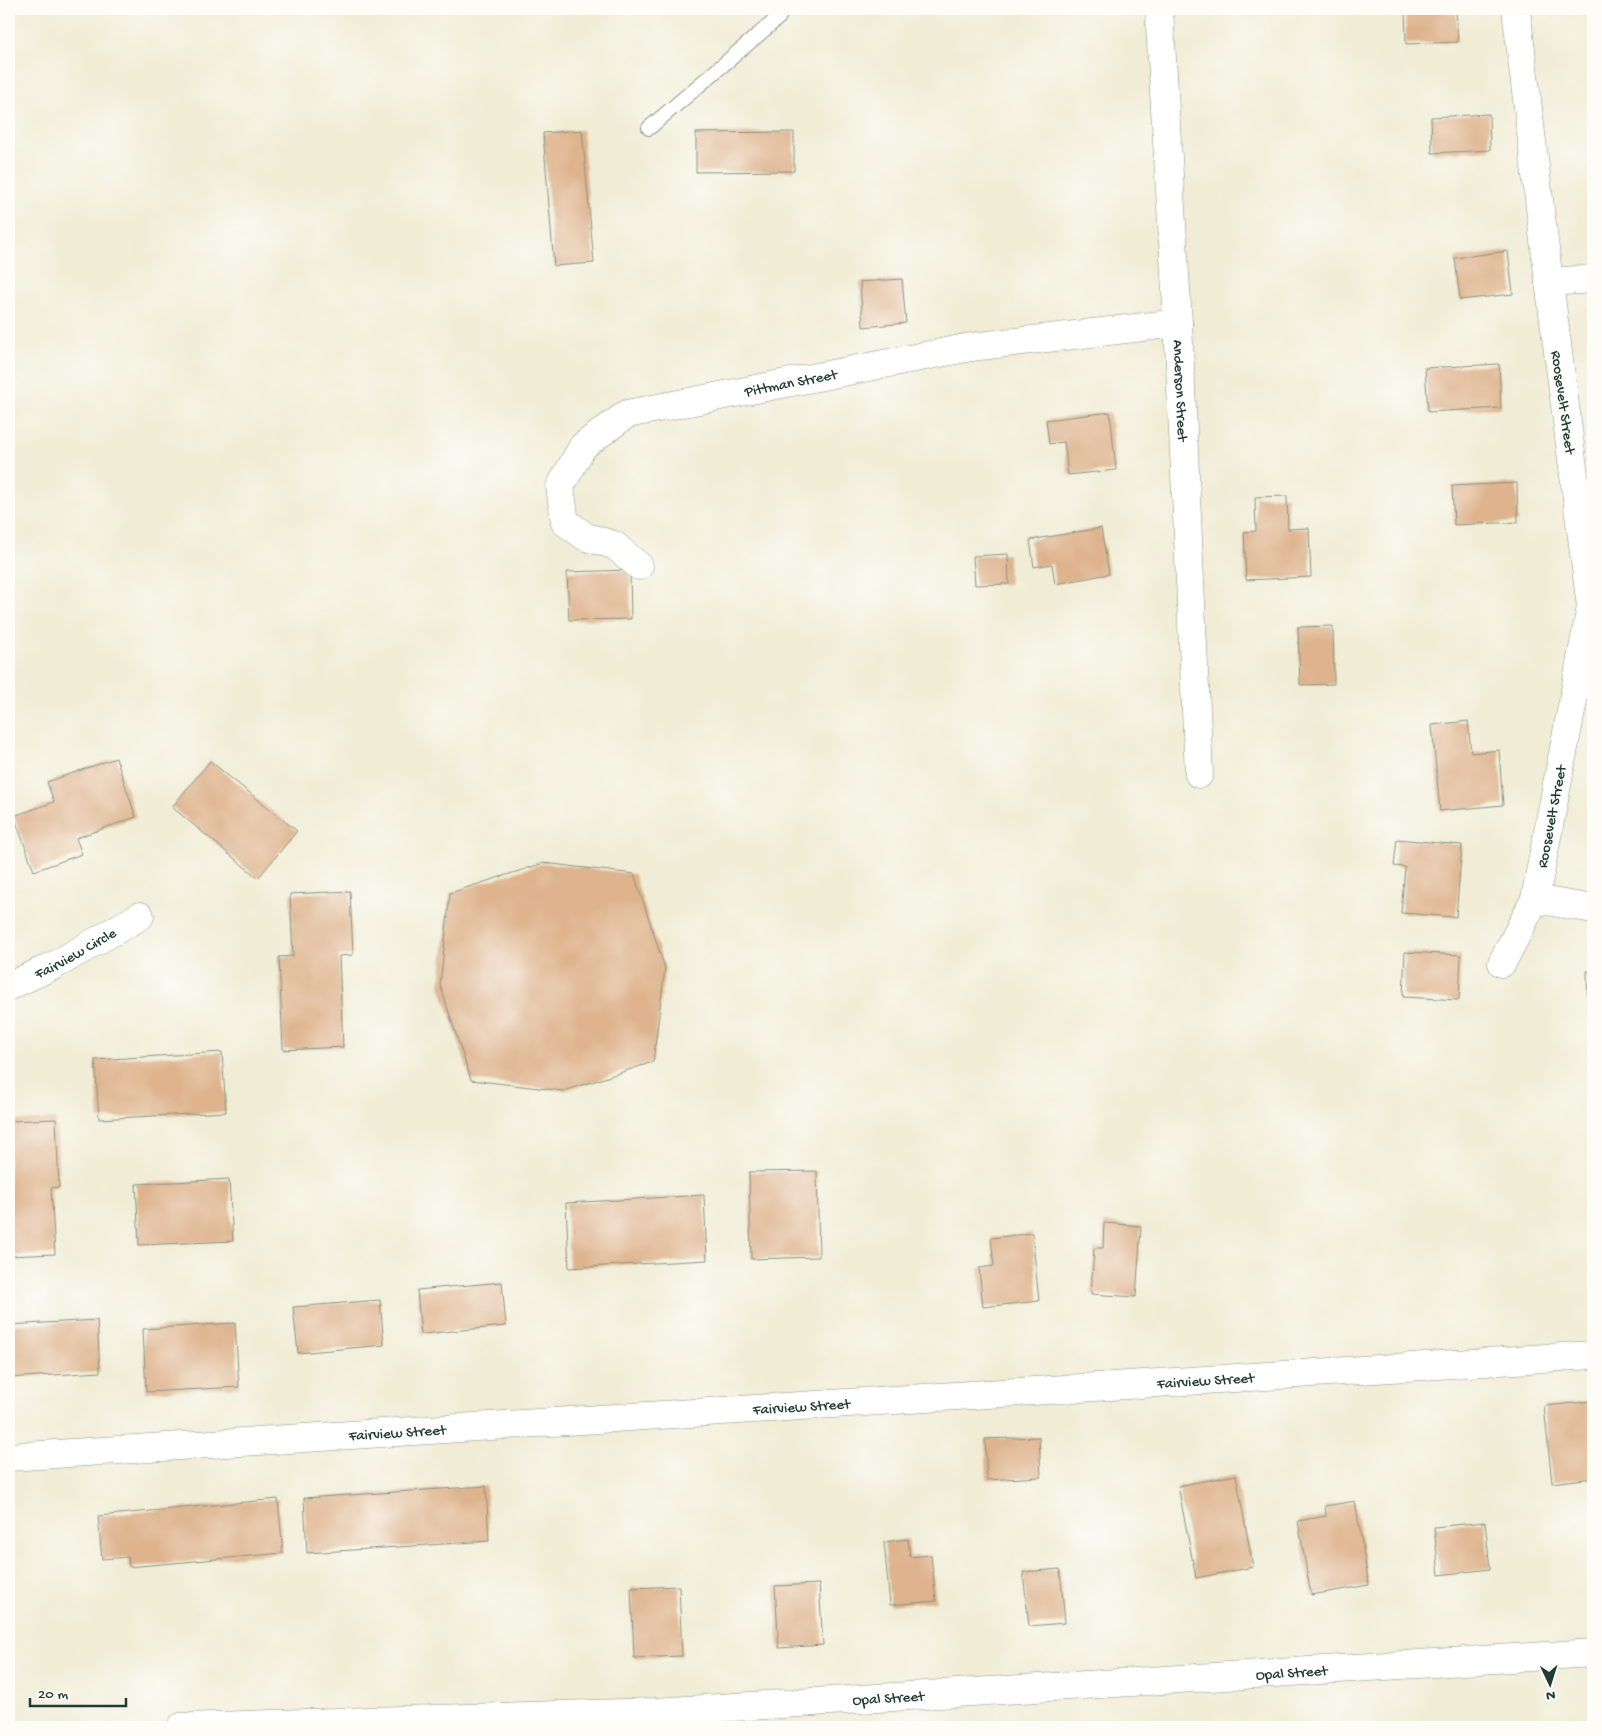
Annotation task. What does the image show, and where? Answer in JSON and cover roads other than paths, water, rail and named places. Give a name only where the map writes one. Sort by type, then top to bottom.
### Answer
[{"type":"street","name":"Anderson Street","points":[[1159,9],[1178,322],[1199,774]]},
{"type":"street","name":"Roosevelt Street","points":[[1502,963],[1535,899],[1592,607],[1549,282],[1516,9]]},
{"type":"street","points":[[1549,282],[1593,279]]},
{"type":"street","name":"Pittman Street","points":[[639,566],[614,545],[586,537],[565,522],[560,487],[583,446],[627,414],[971,347],[1178,322]]},
{"type":"street","points":[[1535,899],[1593,909]]},
{"type":"street","name":"Fairview Circle","points":[[9,986],[55,965],[140,916]]},
{"type":"street","name":"Fairview Street","points":[[9,1457],[1593,1355]]},
{"type":"street","name":"Opal Street","points":[[181,1727],[655,1720],[1593,1653]]},
{"type":"lane","points":[[649,128],[778,18],[783,9]]}]
